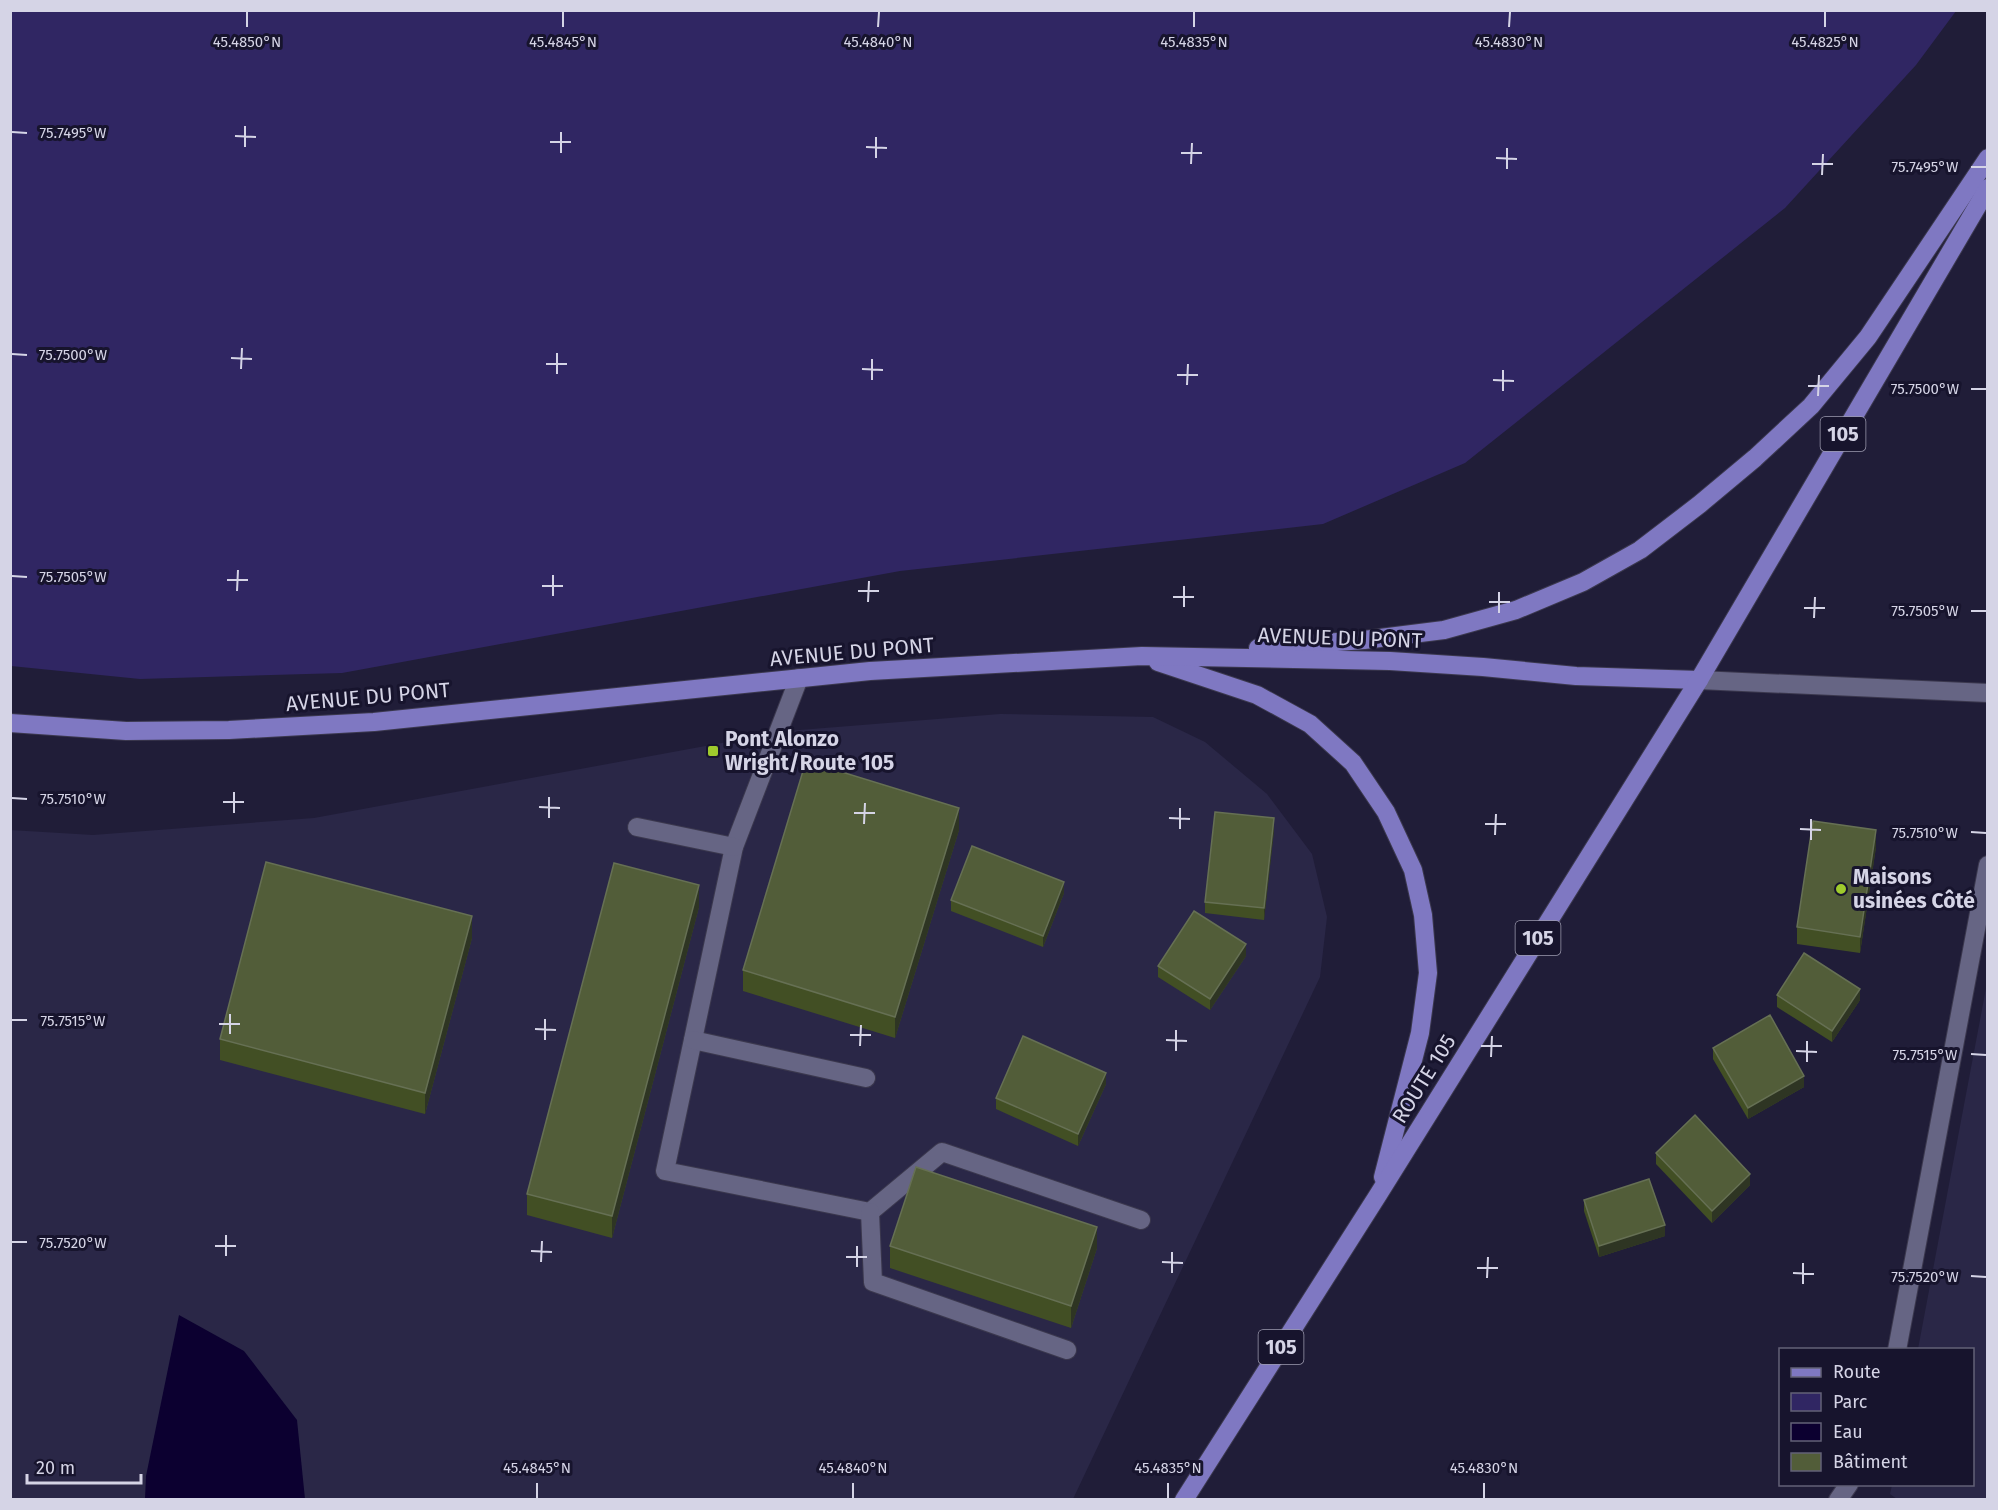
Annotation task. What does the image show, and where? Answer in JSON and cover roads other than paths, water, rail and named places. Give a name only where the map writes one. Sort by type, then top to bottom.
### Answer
[{"type":"main road","points":[[1142,656],[1364,640],[1444,630],[1516,610],[1584,582],[1640,550],[1719,488],[1811,406],[1868,337],[1988,158]]},
{"type":"main road","name":"105","points":[[1698,680],[1988,188]]},
{"type":"main road","points":[[1142,656],[1257,695],[1310,724],[1353,763],[1386,812],[1413,870],[1423,915],[1428,973],[1420,1033],[1378,1195]]},
{"type":"main road","name":"AVENUE DU PONT","points":[[10,723],[126,731],[229,730],[374,722],[881,670],[1142,656],[1390,661],[1576,676],[1698,680]]},
{"type":"main road","name":"ROUTE 105","points":[[1184,1500],[1378,1195],[1698,680]]},
{"type":"street","points":[[799,678],[734,847],[665,1171],[870,1212]]},
{"type":"street","points":[[1698,680],[1988,693]]},
{"type":"street","points":[[637,827],[734,847]]},
{"type":"street","points":[[1897,1348],[1988,865]]},
{"type":"street","points":[[693,1040],[866,1078]]},
{"type":"street","points":[[870,1212],[942,1152],[1141,1220]]},
{"type":"street","points":[[870,1212],[873,1282],[1067,1350]]},
{"type":"street","points":[[1838,1500],[1848,1486]]},
{"type":"water","points":[[179,1315],[244,1351],[297,1420],[305,1499],[145,1499],[146,1476]]},
{"type":"place","name":"Pont Alonzo Wright/Route 105","points":[[713,751]]},
{"type":"place","name":"Maisons usinées Côté","points":[[1841,889]]}]
